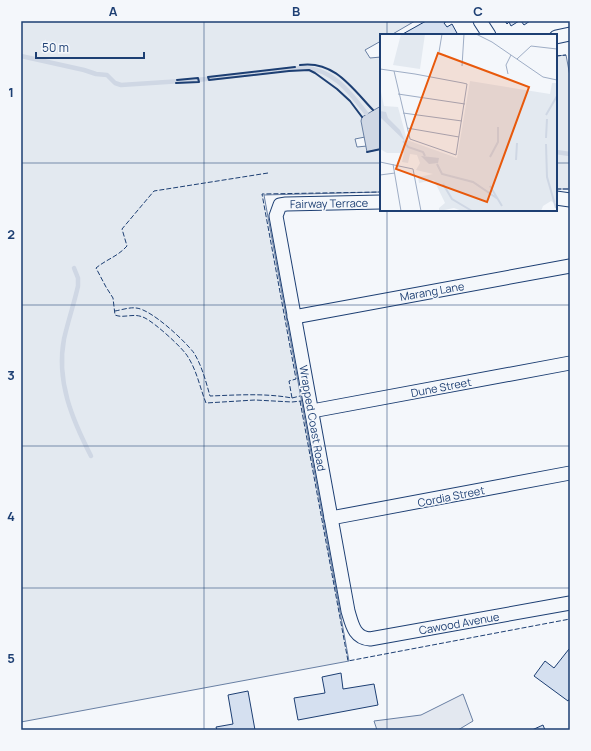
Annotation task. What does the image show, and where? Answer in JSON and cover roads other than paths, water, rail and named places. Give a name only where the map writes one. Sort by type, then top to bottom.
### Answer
[{"type":"street","points":[[480,21],[488,34]]},
{"type":"street","points":[[557,37],[570,34]]},
{"type":"street","points":[[557,198],[570,200]]},
{"type":"street","name":"Fairway Terrace","points":[[278,208],[280,205],[286,204],[380,202]]},
{"type":"street","name":"Wrapped Coast Road","points":[[278,208],[276,213],[276,221],[348,611],[353,627]]},
{"type":"street","name":"Marang Lane","points":[[294,317],[570,266]]},
{"type":"street","name":"Dune Street","points":[[312,411],[570,364]]},
{"type":"street","name":"Cordia Street","points":[[331,518],[570,473]]},
{"type":"street","name":"Cawood Avenue","points":[[353,627],[360,637],[370,639],[570,603]]},
{"type":"waterway","points":[[21,56],[96,74],[107,75],[115,83],[121,85],[197,80],[311,68],[321,71],[338,82],[346,89],[366,113]]},
{"type":"waterway","points":[[557,152],[570,154]]},
{"type":"waterway","points":[[74,268],[78,278],[78,286],[64,339],[62,370],[67,399],[72,414],[91,456]]}]
